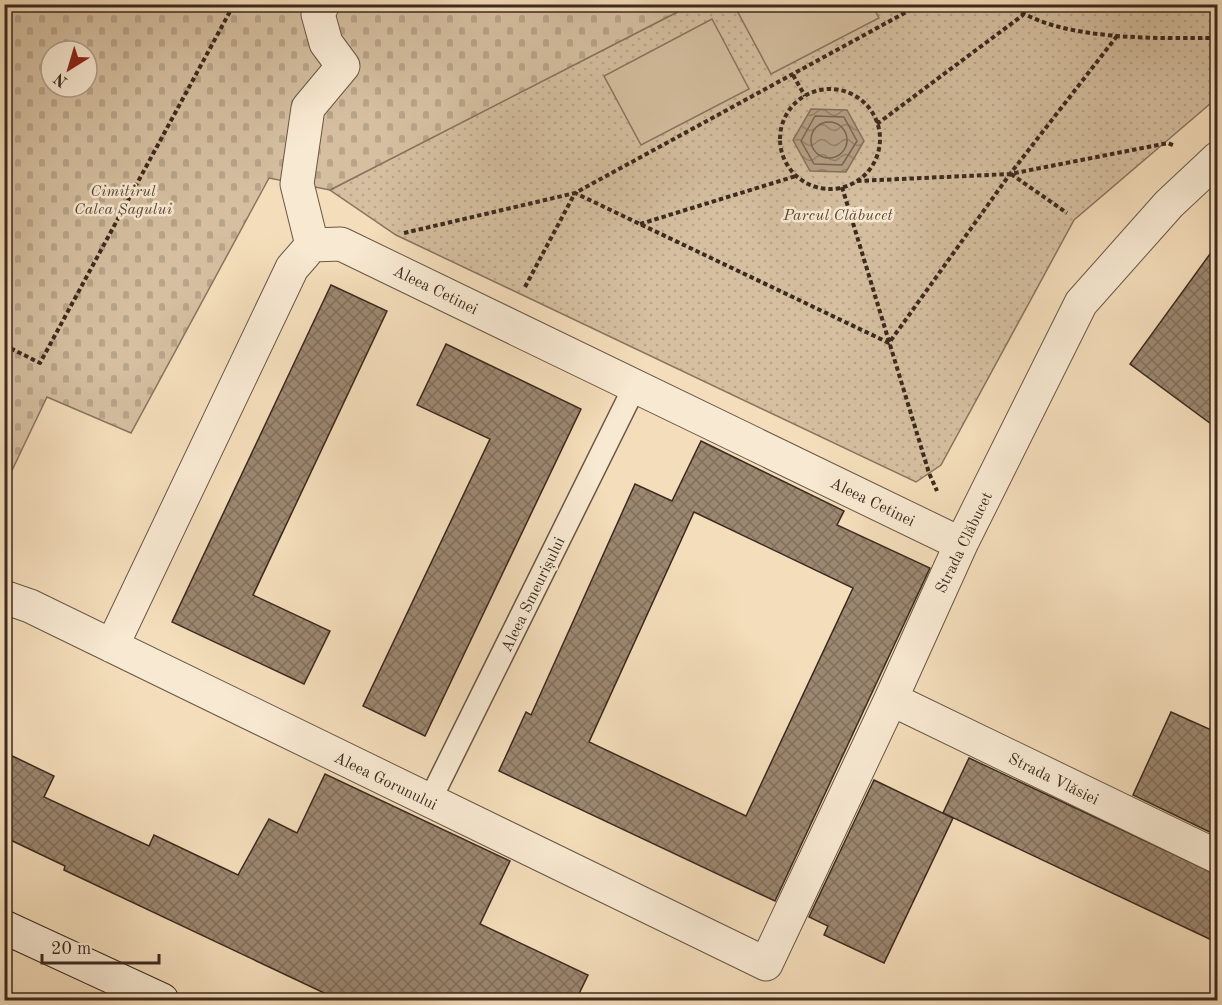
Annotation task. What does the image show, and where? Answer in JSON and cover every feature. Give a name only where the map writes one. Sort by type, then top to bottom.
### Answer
[{"type":"street","points":[[112,646],[292,268],[312,245],[297,184],[308,108],[343,66],[326,43],[318,14],[323,4]]},
{"type":"street","name":"Strada Clăbucet","points":[[766,964],[961,544],[1081,303],[1169,204],[1214,161]]},
{"type":"street","name":"Aleea Cetinei","points":[[312,245],[341,244],[961,544]]},
{"type":"street","name":"Aleea Gorunului","points":[[4,597],[112,646],[766,964]]},
{"type":"street","name":"Strada Vlăsiei","points":[[891,699],[1218,857]]},
{"type":"street","points":[[4,927],[162,1000]]},
{"type":"lane","name":"Aleea Smeurișului","points":[[429,802],[635,386]]},
{"type":"path","points":[[4,345],[40,363],[234,4]]},
{"type":"path","points":[[396,235],[575,193],[921,4]]},
{"type":"path","points":[[1009,4],[1023,15],[1079,32],[1117,36],[1218,38]]},
{"type":"path","points":[[877,124],[1023,15]]},
{"type":"path","points":[[889,343],[1010,174],[1117,36]]},
{"type":"path","points":[[793,75],[805,96]]},
{"type":"path","points":[[818,91],[848,92],[871,110],[877,124],[879,150],[867,173],[857,182],[843,188],[826,189],[810,185],[796,176],[786,164],[781,149],[780,134],[784,119],[793,106],[805,96],[818,91]]},
{"type":"path","points":[[857,182],[1010,174],[1168,143],[1214,161]]},
{"type":"path","points":[[1010,174],[1067,213]]},
{"type":"path","points":[[640,224],[796,176]]},
{"type":"path","points":[[843,188],[929,473],[938,493]]},
{"type":"path","points":[[575,193],[889,343]]},
{"type":"path","points":[[525,287],[575,193]]},
{"type":"green space","name":"Cimitirul Calea Șagului","points":[[5,5],[691,5],[330,190],[269,178],[131,433],[47,397],[5,485]]},
{"type":"green space","name":"Parcul Clăbucet","points":[[691,5],[1217,5],[1217,98],[1074,220],[941,465],[916,482],[396,235],[330,190]]},
{"type":"green space","points":[[734,5],[872,5],[879,18],[771,74]]},
{"type":"green space","points":[[712,19],[749,89],[641,145],[604,76]]},
{"type":"water","points":[[811,109],[847,110],[864,141],[846,172],[810,171],[793,140]]},
{"type":"building","points":[[1218,243],[1218,429],[1130,364]]},
{"type":"building","points":[[331,285],[387,311],[253,595],[330,631],[304,684],[172,622]]},
{"type":"building","points":[[446,344],[581,409],[425,736],[363,706],[490,439],[417,405]]},
{"type":"building","points":[[701,441],[844,511],[837,525],[930,568],[775,901],[499,771],[526,712],[531,715],[635,484],[672,501]],"holes":[[[694,512],[853,588],[746,816],[589,742]]]},
{"type":"building","points":[[1171,712],[1218,733],[1218,836],[1133,795]]},
{"type":"building","points":[[4,752],[54,776],[44,797],[149,846],[154,835],[238,875],[269,819],[297,833],[325,774],[510,861],[480,924],[588,975],[576,1000],[339,1000],[64,870],[65,866],[4,837]]},
{"type":"building","points":[[969,758],[1218,875],[1218,943],[943,813]]},
{"type":"building","points":[[874,780],[953,818],[884,963],[824,935],[828,926],[809,917]]}]
